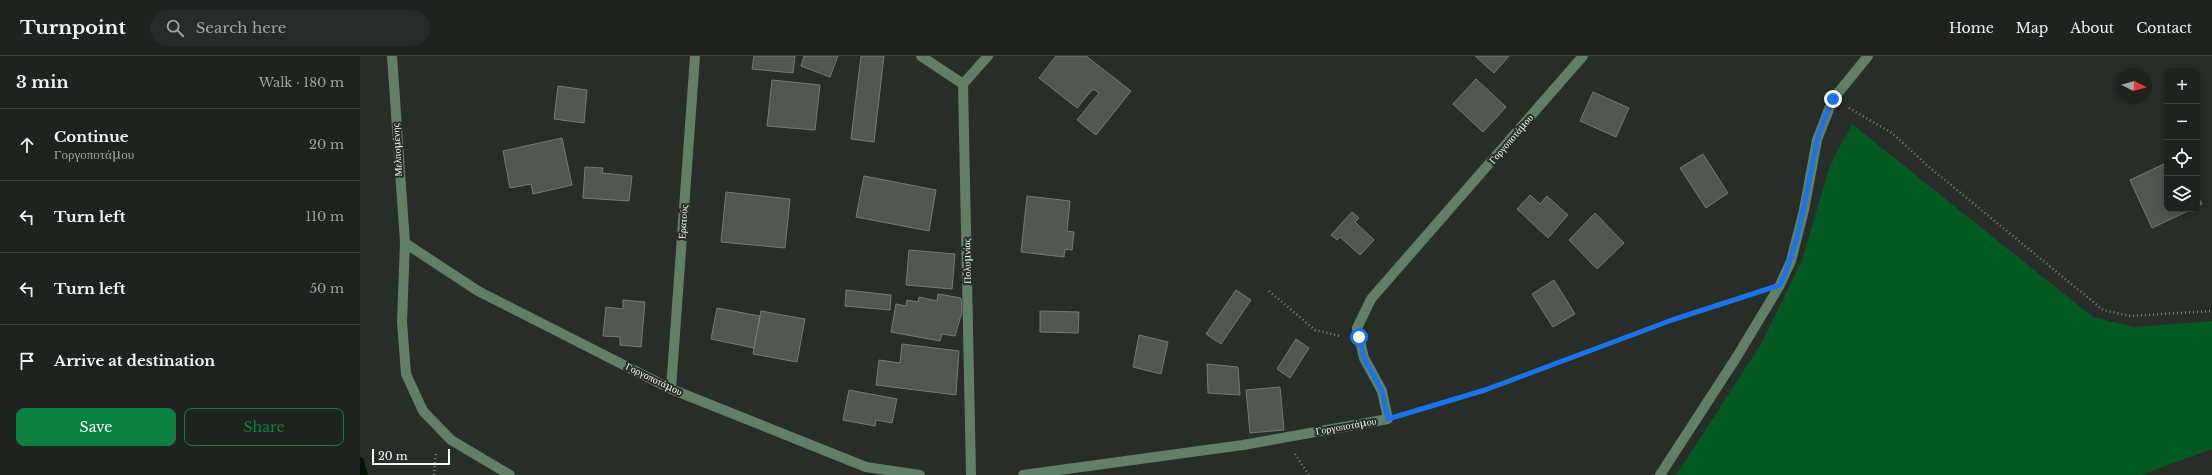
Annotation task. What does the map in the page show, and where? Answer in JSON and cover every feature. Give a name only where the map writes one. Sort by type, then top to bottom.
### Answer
[{"type":"street","name":"Μελπομένης","points":[[392,56],[405,243],[402,322],[406,374],[423,410],[451,440],[510,475]]},
{"type":"street","name":"Ερατούς","points":[[671,389],[695,56]]},
{"type":"street","points":[[921,56],[963,84],[988,56]]},
{"type":"street","name":"Γοργοποτάμου","points":[[1023,475],[1243,445],[1388,419],[1382,391],[1364,358],[1357,328],[1371,299],[1583,56]]},
{"type":"street","points":[[1660,475],[1736,358],[1780,285],[1791,261],[1804,210],[1817,140],[1833,99],[1868,56]]},
{"type":"street","name":"Πολυμνίας","points":[[963,84],[971,475]]},
{"type":"street","name":"Γοργοποτάμου","points":[[405,243],[478,292],[671,389],[866,467],[920,475]]},
{"type":"path","points":[[1833,99],[1892,133],[1928,167],[2103,310],[2130,316],[2212,310]]},
{"type":"path","points":[[1388,419],[1485,390],[1672,320],[1780,285]]},
{"type":"path","points":[[1269,291],[1314,330],[1331,335],[1359,337]]},
{"type":"green space","points":[[1852,124],[2093,317],[2134,327],[2212,321],[2212,449],[2141,475],[1676,475],[1761,344],[1802,260],[1830,165]]},
{"type":"building","points":[[754,56],[795,56],[793,73],[752,69]]},
{"type":"building","points":[[804,56],[838,56],[830,77],[801,66]]},
{"type":"building","points":[[861,56],[884,56],[874,142],[851,139]]},
{"type":"building","points":[[1056,56],[1086,56],[1131,91],[1096,135],[1077,120],[1099,93],[1093,89],[1077,108],[1039,78]]},
{"type":"building","points":[[1475,56],[1509,56],[1494,73]]},
{"type":"building","points":[[1476,79],[1506,107],[1483,132],[1453,104]]},
{"type":"building","points":[[772,80],[820,85],[815,130],[767,126]]},
{"type":"building","points":[[558,86],[587,90],[584,123],[554,119]]},
{"type":"building","points":[[1593,92],[1629,108],[1616,137],[1580,121]]},
{"type":"building","points":[[562,138],[572,185],[533,194],[531,184],[510,188],[503,151]]},
{"type":"building","points":[[1703,154],[1728,193],[1706,208],[1680,168]]},
{"type":"building","points":[[2164,164],[2164,212],[2186,212],[2152,228],[2130,180]]},
{"type":"building","points":[[585,167],[603,168],[602,173],[632,176],[629,201],[583,198]]},
{"type":"building","points":[[864,176],[936,190],[929,231],[856,217]]},
{"type":"building","points":[[726,192],[790,199],[785,248],[721,242]]},
{"type":"building","points":[[1530,195],[1540,204],[1547,196],[1568,215],[1548,238],[1517,209]]},
{"type":"building","points":[[1027,196],[1070,201],[1067,231],[1074,232],[1072,250],[1065,249],[1064,257],[1021,252]]},
{"type":"building","points":[[1352,212],[1359,218],[1355,222],[1374,240],[1360,255],[1340,237],[1337,240],[1331,235]]},
{"type":"building","points":[[1595,213],[1624,243],[1597,269],[1569,240]]},
{"type":"building","points":[[909,250],[955,254],[952,289],[906,285]]},
{"type":"building","points":[[1554,280],[1575,314],[1553,327],[1532,294]]},
{"type":"building","points":[[846,290],[891,295],[890,310],[845,306]]},
{"type":"building","points":[[1236,290],[1251,300],[1221,344],[1206,334]]},
{"type":"building","points":[[938,294],[961,298],[962,312],[955,336],[942,334],[940,341],[891,332],[896,304],[906,306],[907,300],[918,302],[919,297],[937,301]]},
{"type":"building","points":[[623,300],[645,302],[641,347],[620,345],[620,337],[603,336],[606,307],[623,309]]},
{"type":"building","points":[[717,308],[760,316],[754,348],[711,339]]},
{"type":"building","points":[[761,311],[805,319],[797,362],[753,354]]},
{"type":"building","points":[[1040,311],[1079,312],[1078,333],[1040,332]]},
{"type":"building","points":[[1139,335],[1168,342],[1161,374],[1133,367]]},
{"type":"building","points":[[1296,339],[1309,348],[1290,378],[1277,369]]},
{"type":"building","points":[[902,344],[959,351],[956,395],[876,385],[879,360],[900,363]]},
{"type":"building","points":[[1207,364],[1238,367],[1240,395],[1208,393]]},
{"type":"building","points":[[1280,387],[1284,430],[1250,433],[1246,390]]},
{"type":"building","points":[[849,390],[897,399],[892,423],[876,420],[875,426],[843,420]]},
{"type":"waterway","points":[[360,461],[364,475]]},
{"type":"route","points":[[1359,337],[1364,358],[1382,391],[1388,419],[1485,390],[1672,320],[1780,285],[1791,261],[1804,210],[1817,140],[1833,99]]}]
